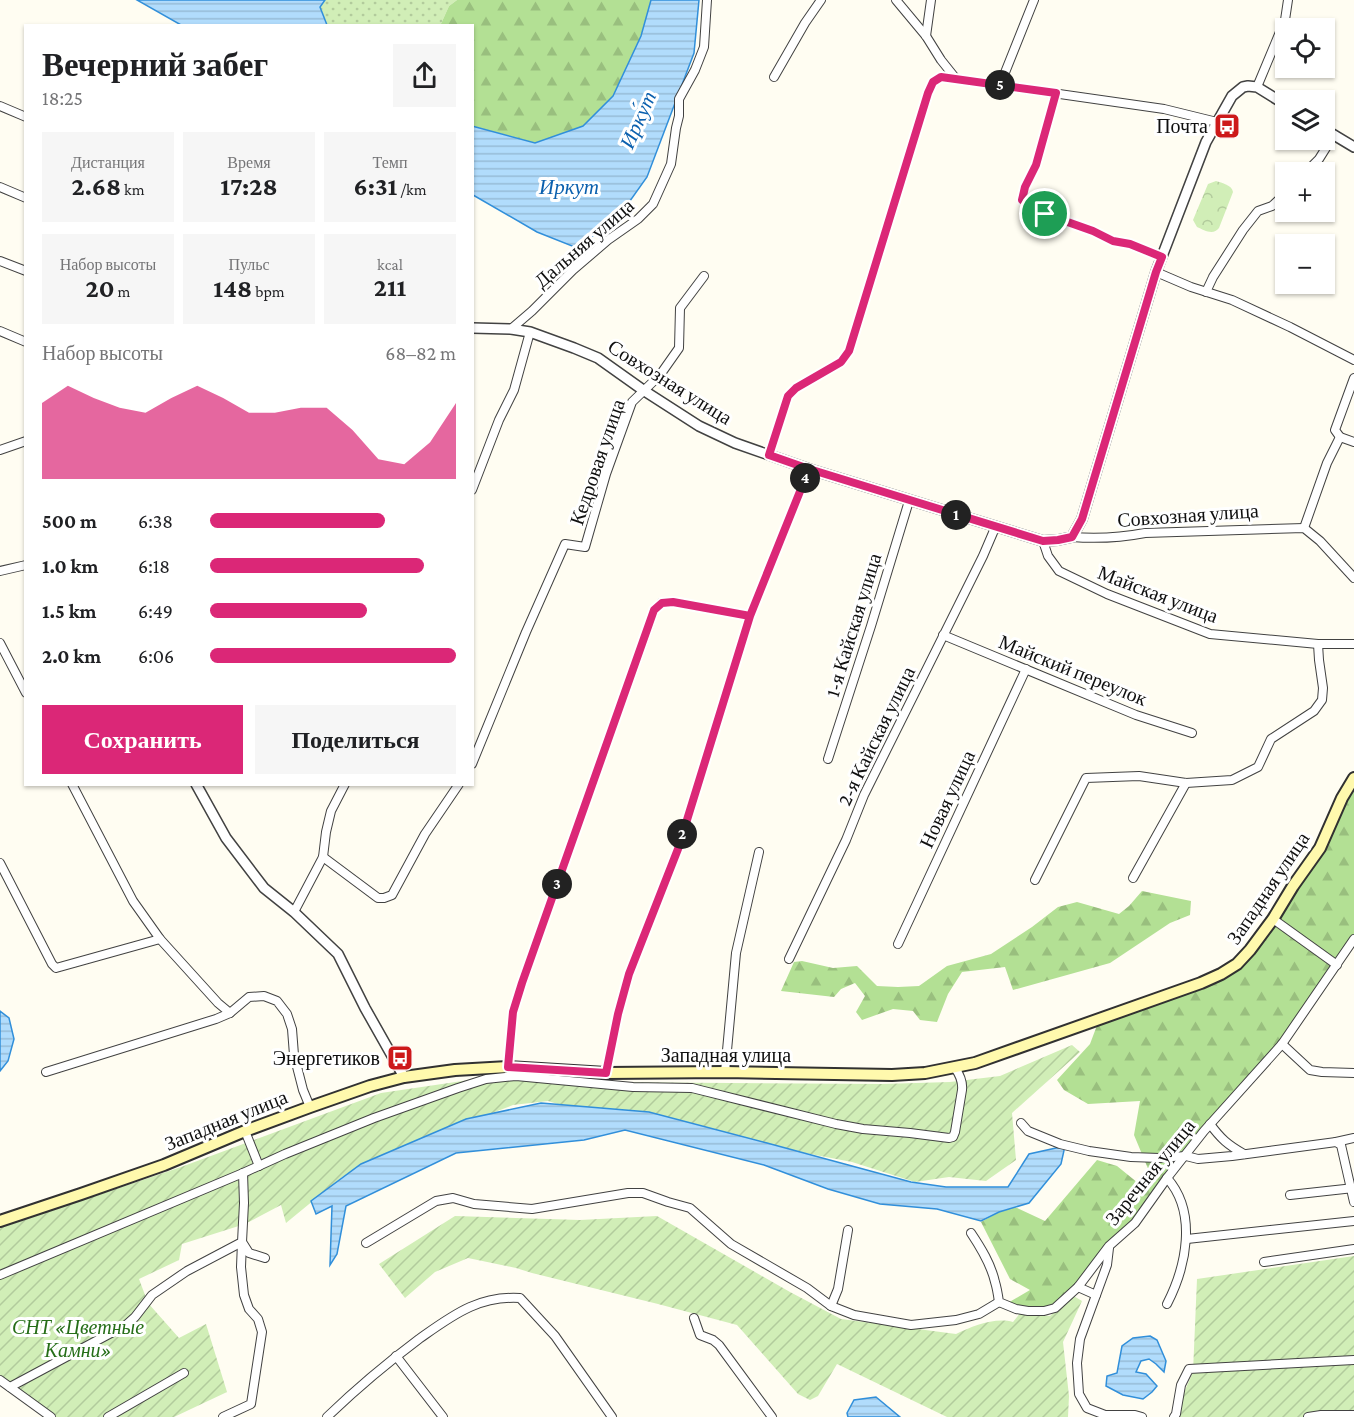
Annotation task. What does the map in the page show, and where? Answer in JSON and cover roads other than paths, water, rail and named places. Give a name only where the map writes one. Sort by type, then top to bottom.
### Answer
[{"type":"main road","name":"Западная улица","points":[[0,1221],[164,1164],[310,1107],[404,1077],[455,1070],[508,1067],[606,1073],[725,1072],[892,1075],[925,1073],[975,1063],[1201,983],[1237,964],[1273,920],[1293,886],[1320,848],[1342,798],[1354,778]]},
{"type":"street","name":"Дальняя улица","points":[[511,329],[573,270],[608,240],[638,219],[653,204],[671,164],[680,116],[679,99],[695,70],[704,47],[707,0]]},
{"type":"street","points":[[774,77],[821,0]]},
{"type":"street","points":[[896,0],[926,36],[957,80]]},
{"type":"street","points":[[926,36],[931,0]]},
{"type":"street","points":[[1000,85],[1034,0]]},
{"type":"street","points":[[1253,87],[1285,20],[1288,0]]},
{"type":"street","points":[[769,455],[788,396],[796,388],[841,362],[849,351],[933,82],[941,77],[1000,85],[1164,109],[1217,122]]},
{"type":"street","points":[[1072,537],[1082,519],[1156,272],[1206,142],[1232,96],[1243,87],[1253,87],[1275,99]]},
{"type":"street","points":[[1056,93],[1036,165],[1025,187],[1022,200],[1045,214],[1093,231],[1113,241],[1130,244],[1162,257]]},
{"type":"street","points":[[0,106],[24,116]]},
{"type":"street","points":[[1335,136],[1354,147]]},
{"type":"street","points":[[0,187],[24,197]]},
{"type":"street","points":[[1206,292],[1225,258],[1251,220],[1258,211],[1275,203]]},
{"type":"street","points":[[0,261],[24,270]]},
{"type":"street","points":[[1156,272],[1191,287],[1232,300],[1353,357]]},
{"type":"street","name":"Кедровая улица","points":[[474,759],[565,544],[585,547],[606,474],[632,402],[660,375],[679,348],[680,308],[704,276]]},
{"type":"street","name":"Совхозная улица","points":[[474,328],[530,332],[574,348],[598,358],[699,426],[735,443],[909,501],[1043,541],[1072,537],[1120,538],[1145,533],[1304,528]]},
{"type":"street","points":[[0,331],[24,341]]},
{"type":"street","points":[[474,485],[499,420],[514,390],[530,332]]},
{"type":"street","points":[[1354,378],[1335,430],[1340,437],[1354,442]]},
{"type":"street","points":[[1340,437],[1327,463],[1304,528],[1320,541],[1354,578]]},
{"type":"street","points":[[0,450],[24,442]]},
{"type":"street","points":[[606,1073],[629,974],[678,849],[750,616],[809,469]]},
{"type":"street","name":"1-я Кайская улица","points":[[828,759],[872,626],[909,501]]},
{"type":"street","name":"2-я Кайская улица","points":[[789,959],[846,840],[864,795],[995,528]]},
{"type":"street","name":"Майская улица","points":[[1043,541],[1048,556],[1059,571],[1107,594],[1210,634],[1318,644],[1354,644]]},
{"type":"street","points":[[0,571],[24,565]]},
{"type":"street","points":[[508,1067],[513,1012],[522,983],[654,610],[662,603],[673,602],[750,616]]},
{"type":"street","name":"Майский переулок","points":[[943,635],[1136,715],[1192,733]]},
{"type":"street","points":[[0,643],[24,689]]},
{"type":"street","points":[[1035,880],[1086,778],[1139,776],[1186,783],[1232,780],[1258,767],[1271,738],[1314,711],[1322,700],[1323,688],[1318,660],[1318,644]]},
{"type":"street","name":"Новая улица","points":[[898,944],[1026,669]]},
{"type":"street","points":[[1133,878],[1186,783]]},
{"type":"street","points":[[73,786],[133,901],[160,939],[218,1003],[230,1013]]},
{"type":"street","points":[[197,786],[226,838],[264,888],[294,912],[338,954],[404,1077]]},
{"type":"street","points":[[294,912],[323,857],[326,832],[332,811],[344,786]]},
{"type":"street","points":[[323,857],[378,898],[392,895],[425,834],[458,786]]},
{"type":"street","points":[[725,1072],[736,952],[759,852]]},
{"type":"street","points":[[0,863],[56,968],[160,939]]},
{"type":"street","points":[[1273,920],[1337,966]]},
{"type":"street","name":"Заречная улица","points":[[1092,1417],[1078,1394],[1077,1363],[1080,1339],[1107,1265],[1109,1246],[1135,1223],[1210,1124],[1282,1044],[1354,939]]},
{"type":"street","points":[[46,1072],[216,1019],[230,1013],[249,997],[264,996],[277,1001],[287,1014],[292,1029],[294,1055],[310,1107]]},
{"type":"street","points":[[1282,1044],[1310,1070],[1354,1073]]},
{"type":"street","points":[[0,1275],[374,1118],[486,1079],[516,1076],[633,1087],[692,1088],[845,1126],[949,1138],[953,1137],[956,1132],[963,1084],[955,1068]]},
{"type":"street","points":[[1021,1123],[1029,1131],[1042,1138],[1089,1151],[1131,1157],[1186,1156],[1198,1159],[1354,1138]]},
{"type":"street","points":[[1210,1124],[1220,1138],[1244,1154]]},
{"type":"street","points":[[245,1131],[259,1166]]},
{"type":"street","points":[[1335,1142],[1341,1145],[1353,1189],[1354,1202]]},
{"type":"street","points":[[222,1417],[250,1404],[262,1332],[258,1319],[249,1309],[243,1295],[241,1267],[243,1173]]},
{"type":"street","points":[[1167,1178],[1174,1186],[1181,1203],[1186,1221],[1187,1239],[1174,1290],[1167,1304]]},
{"type":"street","points":[[1290,1195],[1353,1189]]},
{"type":"street","points":[[366,1243],[436,1201],[453,1198],[474,1204],[532,1209],[628,1193],[643,1193],[690,1208],[731,1244],[807,1288],[831,1306],[854,1315],[912,1325],[956,1320],[979,1314],[999,1302]]},
{"type":"street","points":[[1187,1239],[1354,1221]]},
{"type":"street","points":[[831,1306],[838,1289],[848,1230]]},
{"type":"street","points":[[971,1233],[983,1251],[995,1280],[999,1302]]},
{"type":"street","points":[[242,1242],[249,1253],[265,1258]]},
{"type":"street","points":[[10,1387],[126,1325],[152,1295],[187,1270],[242,1242]]},
{"type":"street","points":[[999,1302],[1028,1311],[1055,1308],[1078,1287],[1109,1246]]},
{"type":"street","points":[[1264,1262],[1354,1249]]},
{"type":"street","points":[[1078,1287],[1096,1295]]},
{"type":"street","points":[[327,1417],[396,1356],[455,1314],[473,1306],[506,1297],[520,1298],[555,1336],[612,1417]]},
{"type":"street","points":[[694,1318],[700,1335],[719,1345],[772,1417]]},
{"type":"street","points":[[396,1356],[443,1417]]},
{"type":"street","points":[[1174,1417],[1181,1385],[1189,1369],[1354,1360]]},
{"type":"street","points":[[108,1417],[184,1373]]},
{"type":"street","points":[[0,1380],[51,1417]]},
{"type":"street","points":[[1087,1408],[1105,1415],[1142,1417]]},
{"type":"street","points":[[1308,1417],[1354,1415]]},
{"type":"water","points":[[137,0],[325,0],[320,7],[327,24],[179,24]]},
{"type":"water","name":"Иркут","points":[[651,0],[699,0],[694,53],[647,177],[620,215],[577,248],[537,232],[474,196],[474,127],[535,143],[583,126],[613,96],[641,36]]},
{"type":"water","points":[[0,1011],[9,1018],[14,1039],[8,1061],[0,1071]]},
{"type":"water","points":[[541,1103],[649,1112],[911,1182],[946,1187],[1008,1187],[1029,1154],[1065,1146],[1061,1164],[1029,1203],[999,1212],[981,1221],[937,1209],[880,1204],[828,1189],[764,1165],[625,1130],[584,1140],[456,1153],[346,1206],[337,1254],[330,1265],[332,1206],[316,1214],[311,1201],[361,1164],[466,1119]]},
{"type":"water","points":[[1150,1336],[1157,1340],[1166,1361],[1164,1372],[1149,1359],[1141,1361],[1136,1372],[1146,1374],[1157,1386],[1152,1392],[1143,1399],[1123,1395],[1106,1386],[1107,1376],[1117,1373],[1122,1346],[1133,1338]]},
{"type":"water","points":[[876,1397],[900,1417],[848,1417],[847,1413],[854,1400]]},
{"type":"place","name":"Почта","points":[[1227,126]]},
{"type":"place","name":"Энергетиков","points":[[400,1058]]},
{"type":"water label","name":"Ирку́т","points":[[638,120]]},
{"type":"park label","name":"СНТ «Цветные Камни»","points":[[78,1338]]}]
